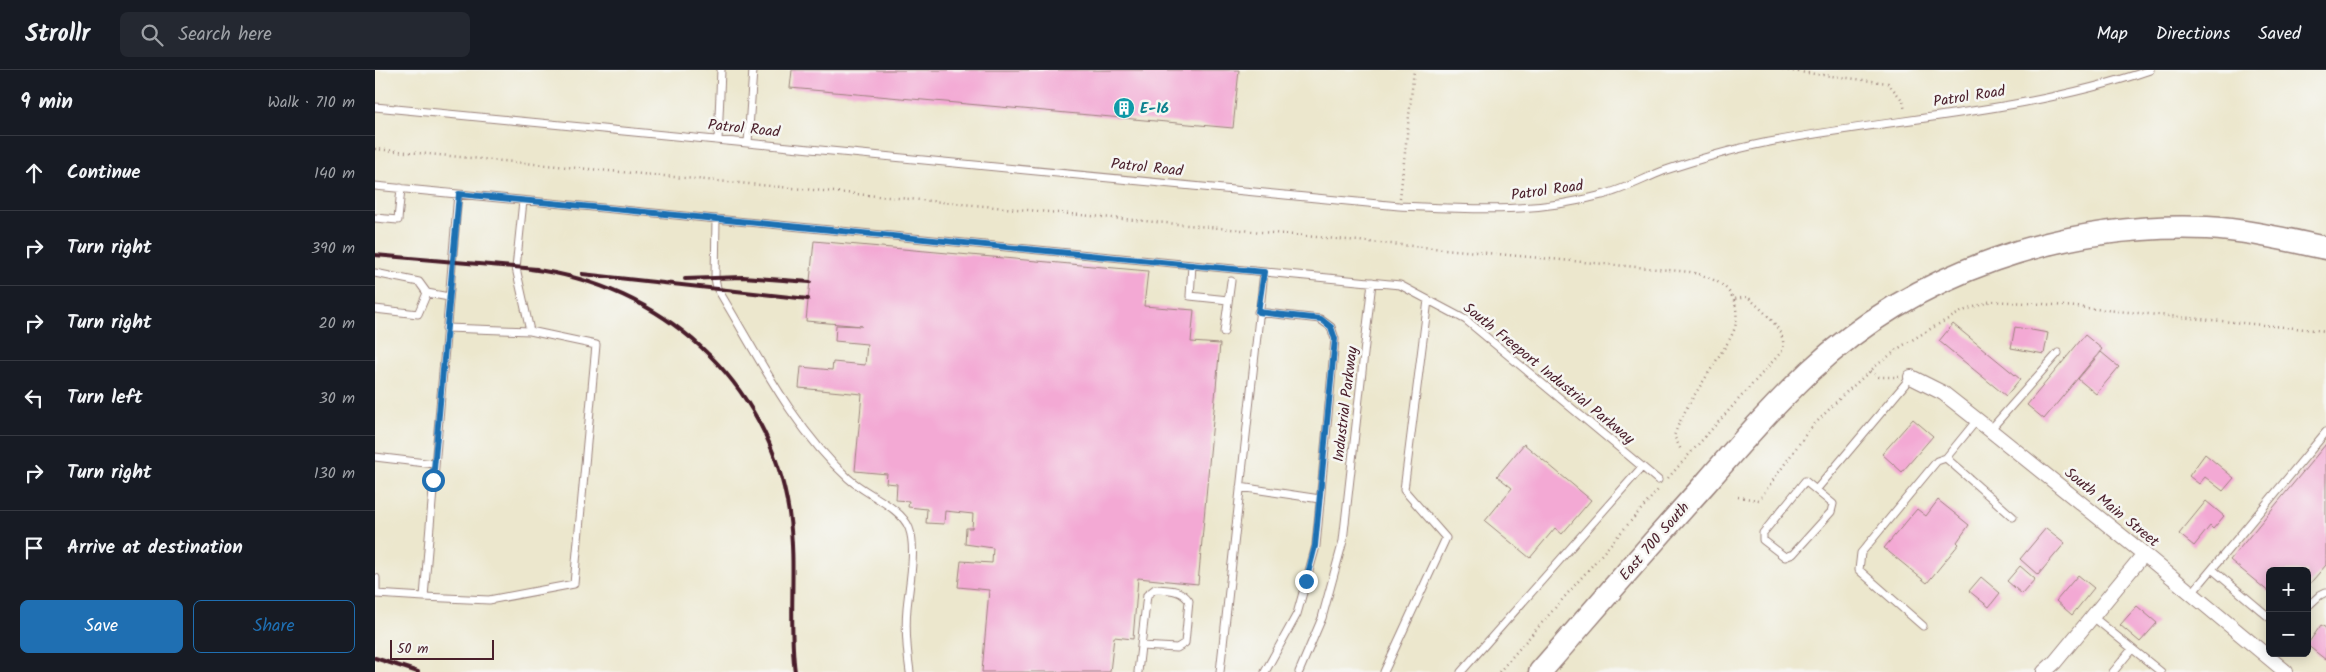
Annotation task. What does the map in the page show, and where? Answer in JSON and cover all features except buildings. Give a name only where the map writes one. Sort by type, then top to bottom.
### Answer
[{"type":"main road","name":"East 700 South","points":[[1540,672],[1770,411],[1811,370],[1875,320],[1914,296],[1945,280],[2010,254],[2059,240],[2096,233],[2155,228],[2209,228],[2256,234],[2326,248]]},
{"type":"street","name":"South Main Street","points":[[1911,377],[1943,393],[2192,593],[2266,649]]},
{"type":"street","points":[[2044,672],[2055,662],[2144,554]]},
{"type":"street","name":"South Main Street","points":[[2273,657],[2286,672]]},
{"type":"lane","points":[[718,140],[721,70]]},
{"type":"lane","points":[[749,143],[753,70]]},
{"type":"lane","name":"Patrol Road","points":[[375,106],[1399,206],[1493,211],[1545,208],[1604,195],[1664,171],[1719,153],[1765,143],[2035,100],[2089,88],[2150,70]]},
{"type":"lane","name":"South Freeport Industrial Parkway","points":[[375,186],[1400,285],[1466,320],[1660,483]]},
{"type":"lane","points":[[375,218],[398,220],[401,188]]},
{"type":"lane","points":[[424,597],[433,507],[434,464],[459,194]]},
{"type":"lane","points":[[523,201],[516,268],[530,331]]},
{"type":"lane","points":[[715,219],[715,278],[717,288],[802,428],[832,464],[850,481],[899,514],[909,528],[912,560],[907,610],[907,649],[910,672]]},
{"type":"lane","points":[[1193,265],[1190,296],[1228,300]]},
{"type":"lane","points":[[1220,672],[1258,312],[1264,272]]},
{"type":"lane","points":[[375,273],[419,282],[427,293],[449,296]]},
{"type":"lane","points":[[1224,332],[1231,281]]},
{"type":"lane","name":"Industrial Parkway","points":[[1299,672],[1322,618],[1343,541],[1372,282]]},
{"type":"lane","points":[[375,309],[419,314],[427,293]]},
{"type":"lane","points":[[1384,672],[1446,538],[1403,490],[1428,300]]},
{"type":"lane","points":[[1258,312],[1321,319],[1331,327],[1335,339],[1315,546],[1297,614],[1265,672]]},
{"type":"lane","points":[[376,578],[376,594],[489,600],[574,584],[596,345],[530,331],[446,328]]},
{"type":"lane","points":[[1990,430],[2058,353]]},
{"type":"lane","points":[[1816,490],[1911,377]]},
{"type":"lane","points":[[1923,626],[1859,570],[1861,553],[1937,461],[1946,458],[1977,420]]},
{"type":"lane","points":[[2192,593],[2326,432]]},
{"type":"lane","points":[[375,457],[434,464]]},
{"type":"lane","points":[[1946,458],[2013,517]]},
{"type":"lane","points":[[1461,672],[1642,467]]},
{"type":"lane","points":[[1805,482],[1816,490],[1833,504],[1831,512],[1793,554],[1785,557],[1763,540],[1763,533],[1805,482]]},
{"type":"lane","points":[[1240,487],[1320,499]]},
{"type":"lane","points":[[2212,570],[2266,615]]},
{"type":"lane","points":[[1138,672],[1141,646],[1147,595],[1155,589],[1176,591],[1184,594],[1189,601],[1185,643],[1177,648],[1141,646]]},
{"type":"lane","points":[[2311,603],[2320,594],[2326,592]]},
{"type":"lane","points":[[2093,617],[2161,672]]},
{"type":"lane","points":[[2113,672],[2132,649]]},
{"type":"path","points":[[1399,206],[1414,70]]},
{"type":"path","points":[[1783,70],[1888,83],[1903,101],[1907,120]]},
{"type":"path","points":[[375,149],[1690,272],[1711,276],[1723,285],[1734,299],[1737,322],[1726,346],[1679,421],[1674,436],[1681,450]]},
{"type":"path","points":[[1668,478],[1783,350],[1785,343],[1776,326],[1748,297],[1734,299]]},
{"type":"path","points":[[1738,498],[1759,500],[1809,430],[1843,395],[1902,346],[1963,311],[1991,302],[2044,304],[2326,331]]},
{"type":"path","points":[[1870,371],[1879,377],[1911,377]]},
{"type":"path","points":[[1499,672],[1660,483]]},
{"type":"railway","points":[[375,255],[537,269]]},
{"type":"railway","points":[[530,269],[578,279],[623,295],[664,318],[701,347],[733,382],[759,421],[778,465],[789,513],[792,553],[792,633],[795,672]]},
{"type":"railway","points":[[582,274],[808,299]]},
{"type":"railway","points":[[685,279],[743,277],[810,282]]},
{"type":"railway","points":[[375,658],[418,672]]},
{"type":"place","name":"E-16","points":[[1124,108]]},
{"type":"route","points":[[433,480],[459,194],[1264,272],[1258,312],[1321,319],[1331,327],[1335,339],[1315,546],[1306,581]]}]
